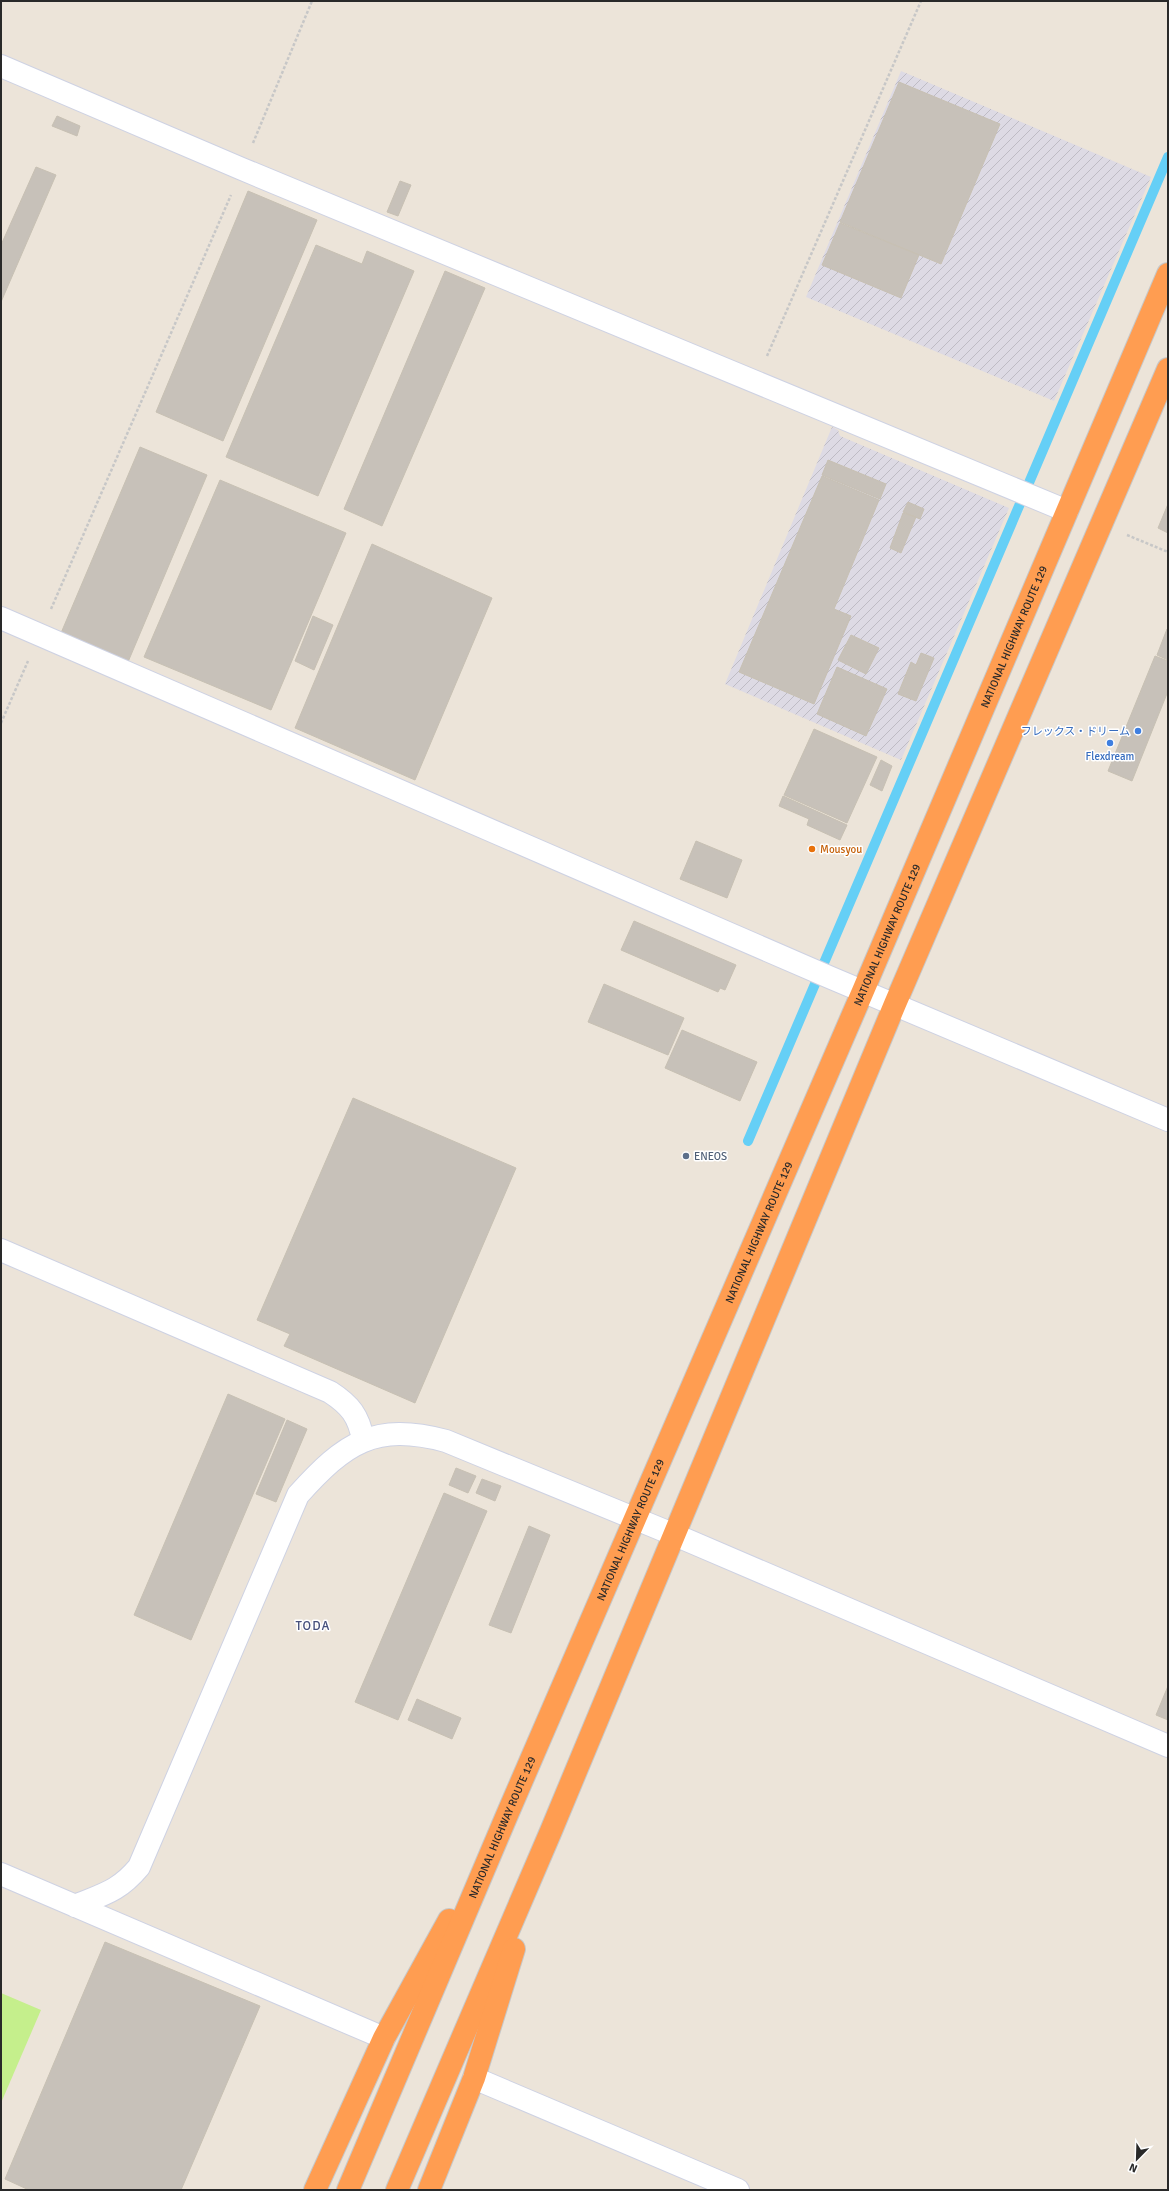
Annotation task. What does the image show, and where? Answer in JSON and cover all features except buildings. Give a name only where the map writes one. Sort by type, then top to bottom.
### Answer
[{"type":"highway","name":"NATIONAL HIGHWAY ROUTE 129","points":[[348,2190],[634,1519],[863,991],[1168,274]]},
{"type":"highway","points":[[397,2190],[551,1832],[895,1004],[1168,369]]},
{"type":"highway","points":[[315,2190],[384,2038],[507,1815]]},
{"type":"highway","points":[[429,2190],[474,2078],[551,1832]]},
{"type":"street","points":[[1,66],[242,169],[1067,511]]},
{"type":"street","points":[[1,618],[829,977],[1168,1120]]},
{"type":"street","points":[[1,1250],[330,1392],[348,1404],[361,1428],[363,1440]]},
{"type":"street","points":[[75,1906],[112,1891],[126,1883],[140,1867],[298,1495],[334,1458],[363,1440],[400,1434],[423,1435],[446,1441],[675,1535],[1168,1746]]},
{"type":"street","points":[[1,1874],[384,2038]]},
{"type":"street","points":[[474,2078],[738,2190]]},
{"type":"path","points":[[1,723],[242,169],[312,1]]},
{"type":"path","points":[[755,382],[921,1]]},
{"type":"path","points":[[1101,523],[1168,552]]},
{"type":"shaded area","points":[[901,71],[1151,177],[1054,401],[806,297]]},
{"type":"shaded area","points":[[832,427],[838,430],[840,436],[1009,508],[901,760],[725,684]]},
{"type":"green space","points":[[1,1993],[41,2010],[1,2103]]},
{"type":"waterway","points":[[748,1141],[1168,157]]},
{"type":"place","name":"フレックス・ドリーム","points":[[1138,731]]},
{"type":"place","name":"Flexdream","points":[[1110,743]]},
{"type":"place","name":"Mousyou","points":[[812,849]]},
{"type":"place","name":"ENEOS","points":[[686,1156]]},
{"type":"district","name":"TODA","points":[[313,1626]]}]
